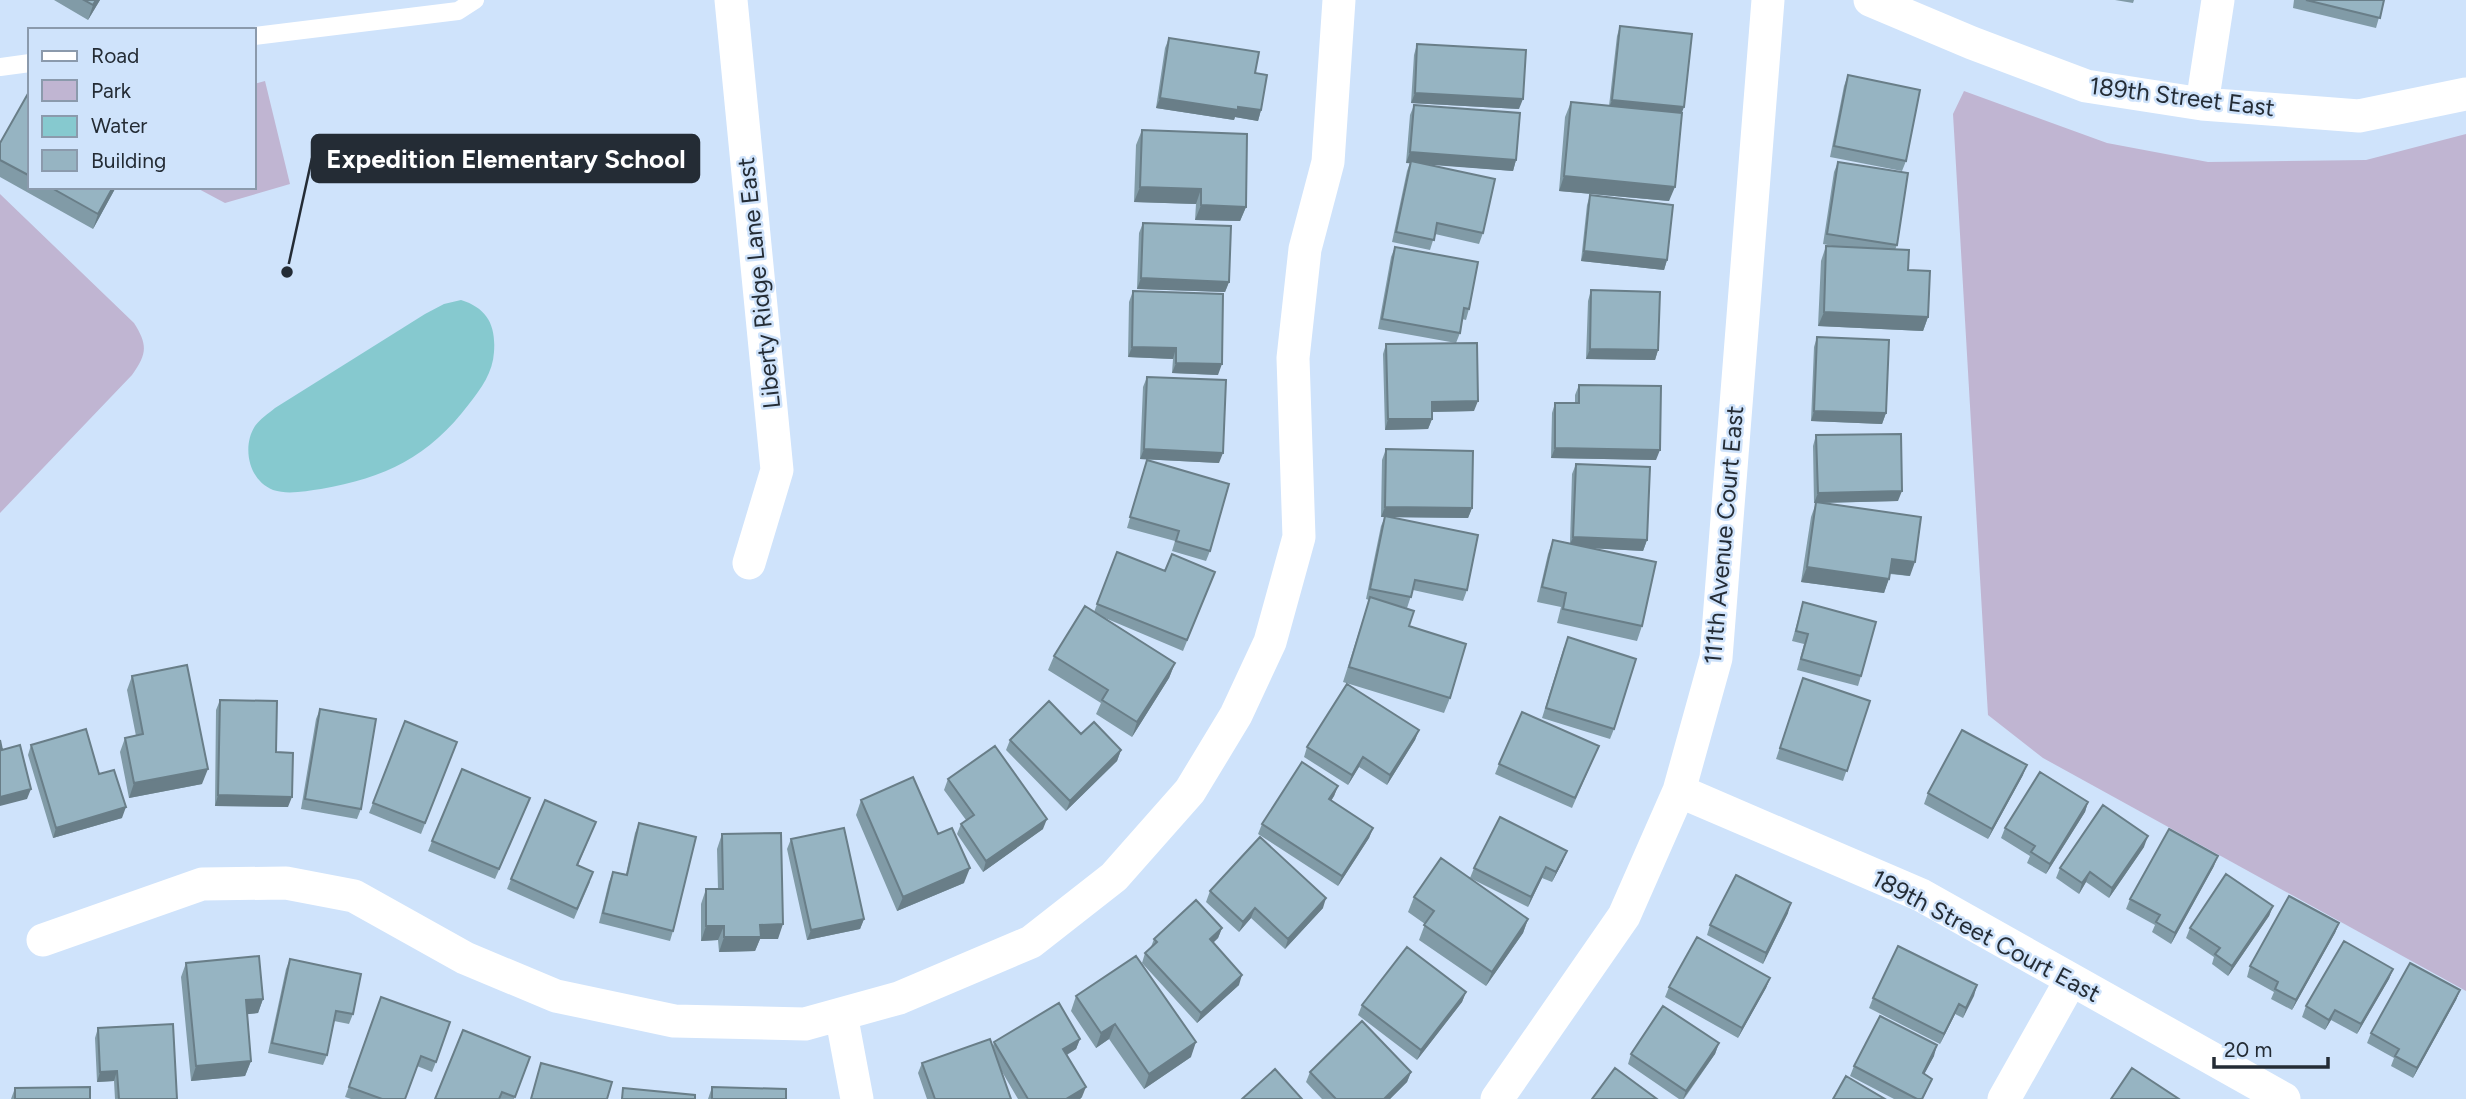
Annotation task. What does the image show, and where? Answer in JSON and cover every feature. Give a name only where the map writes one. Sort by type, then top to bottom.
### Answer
[{"type":"street","name":"Liberty Ridge Lane East","points":[[731,0],[777,470],[749,563]]},
{"type":"street","points":[[43,940],[202,884],[286,883],[354,896],[466,958],[556,996],[674,1021],[805,1024],[899,998],[1031,942],[1114,877],[1189,791],[1236,715],[1270,642],[1299,537],[1293,358],[1305,249],[1328,162],[1339,0]]},
{"type":"street","name":"111th Avenue Court East","points":[[1497,1099],[1624,916],[1679,790],[1716,658],[1768,0]]},
{"type":"street","name":"189th Street East","points":[[1870,0],[1972,43],[2086,86],[2202,104],[2359,116],[2466,94]]},
{"type":"street","points":[[2202,104],[2218,0]]},
{"type":"street","name":"189th Street Court East","points":[[1679,790],[1921,895],[2284,1099]]},
{"type":"street","points":[[2004,1099],[2071,980]]},
{"type":"street","points":[[841,1014],[857,1099]]},
{"type":"lane","points":[[256,36],[458,11],[475,0]]},
{"type":"lane","points":[[0,67],[28,63]]},
{"type":"green space","points":[[265,81],[290,184],[225,203],[199,189],[256,189],[256,83]]},
{"type":"green space","points":[[1964,91],[2107,143],[2208,162],[2366,160],[2466,134],[2466,991],[2043,758],[1988,715],[1953,114]]},
{"type":"green space","points":[[0,194],[134,323],[142,337],[144,349],[141,361],[132,375],[0,513]]},
{"type":"water","points":[[461,300],[470,303],[488,319],[494,342],[493,359],[489,373],[478,392],[438,438],[404,462],[365,479],[344,484],[303,492],[285,492],[273,490],[258,479],[248,452],[251,434],[262,419],[275,408],[425,314],[444,304]]},
{"type":"building","points":[[2306,0],[2384,0],[2380,18]]},
{"type":"building","points":[[1620,26],[1692,34],[1684,107],[1612,100]]},
{"type":"building","points":[[1169,38],[1259,52],[1255,73],[1267,75],[1261,110],[1238,107],[1238,110],[1160,98]]},
{"type":"building","points":[[1417,44],[1526,50],[1523,99],[1415,93]]},
{"type":"building","points":[[1848,75],[1920,90],[1906,161],[1834,146]]},
{"type":"building","points":[[28,94],[28,175],[0,160],[0,143]]},
{"type":"building","points":[[1571,102],[1682,113],[1675,187],[1564,176]]},
{"type":"building","points":[[1414,105],[1520,113],[1516,160],[1410,152]]},
{"type":"building","points":[[1142,130],[1247,134],[1246,207],[1201,205],[1201,189],[1140,187]]},
{"type":"building","points":[[1411,161],[1495,179],[1483,233],[1437,223],[1434,240],[1396,232]]},
{"type":"building","points":[[1838,162],[1908,173],[1897,245],[1827,234]]},
{"type":"building","points":[[54,189],[112,189],[98,214]]},
{"type":"building","points":[[1590,195],[1673,205],[1667,260],[1584,251]]},
{"type":"building","points":[[1143,223],[1231,226],[1229,282],[1141,278]]},
{"type":"building","points":[[1826,246],[1909,250],[1908,270],[1930,271],[1928,317],[1824,312]]},
{"type":"building","points":[[1395,247],[1478,262],[1469,309],[1464,308],[1460,333],[1382,319]]},
{"type":"building","points":[[1591,290],[1660,292],[1658,350],[1590,349]]},
{"type":"building","points":[[1133,291],[1223,294],[1222,364],[1176,363],[1176,348],[1132,347]]},
{"type":"building","points":[[1817,337],[1889,340],[1886,413],[1814,411]]},
{"type":"building","points":[[1477,343],[1478,401],[1432,402],[1432,419],[1388,419],[1386,344]]},
{"type":"building","points":[[1147,377],[1226,380],[1223,453],[1144,449]]},
{"type":"building","points":[[1579,385],[1661,386],[1660,450],[1555,448],[1555,403],[1579,403]]},
{"type":"building","points":[[1901,434],[1902,491],[1818,493],[1816,435]]},
{"type":"building","points":[[1386,449],[1473,451],[1472,508],[1385,507]]},
{"type":"building","points":[[1147,460],[1229,484],[1210,551],[1176,541],[1179,531],[1130,517]]},
{"type":"building","points":[[1576,464],[1650,467],[1647,540],[1573,537]]},
{"type":"building","points":[[1816,502],[1921,517],[1915,562],[1892,559],[1889,579],[1807,567]]},
{"type":"building","points":[[1385,516],[1478,535],[1467,590],[1415,580],[1411,597],[1370,589]]},
{"type":"building","points":[[1553,540],[1656,562],[1642,626],[1563,609],[1566,593],[1542,587]]},
{"type":"building","points":[[1117,552],[1165,571],[1172,554],[1215,572],[1187,640],[1097,604]]},
{"type":"building","points":[[1370,597],[1414,611],[1409,626],[1466,644],[1450,698],[1349,667]]},
{"type":"building","points":[[1803,602],[1876,622],[1861,676],[1801,659],[1808,634],[1796,631]]},
{"type":"building","points":[[1085,606],[1175,663],[1137,722],[1102,700],[1108,690],[1054,656]]},
{"type":"building","points":[[1568,637],[1636,659],[1614,729],[1546,708]]},
{"type":"building","points":[[187,665],[208,769],[134,783],[125,738],[143,734],[132,676]]},
{"type":"building","points":[[1803,678],[1870,701],[1847,771],[1780,748]]},
{"type":"building","points":[[1347,684],[1419,730],[1390,775],[1363,757],[1352,775],[1307,747]]},
{"type":"building","points":[[220,700],[277,701],[276,752],[293,753],[292,797],[218,795]]},
{"type":"building","points":[[1049,701],[1081,734],[1094,722],[1121,750],[1070,801],[1010,740]]},
{"type":"building","points":[[320,709],[376,719],[361,809],[305,799]]},
{"type":"building","points":[[1522,712],[1599,746],[1575,798],[1499,764]]},
{"type":"building","points":[[405,721],[457,742],[425,823],[373,803]]},
{"type":"building","points":[[86,729],[99,774],[114,770],[126,807],[56,828],[31,745]]},
{"type":"building","points":[[1962,730],[2027,765],[1992,829],[1928,793]]},
{"type":"building","points":[[0,740],[2,750],[20,745],[31,789],[0,797]]},
{"type":"building","points":[[995,746],[1047,819],[986,861],[961,824],[974,815],[948,779]]},
{"type":"building","points":[[1302,762],[1338,786],[1329,799],[1373,828],[1342,876],[1262,824]]},
{"type":"building","points":[[462,769],[530,798],[499,869],[432,841]]},
{"type":"building","points":[[2040,772],[2088,802],[2050,864],[2031,852],[2035,846],[2005,828]]},
{"type":"building","points":[[913,777],[938,834],[952,828],[970,868],[903,897],[861,800]]},
{"type":"building","points":[[545,800],[596,822],[577,865],[593,872],[577,909],[511,879]]},
{"type":"building","points":[[2103,805],[2148,836],[2112,888],[2090,872],[2082,883],[2060,868]]},
{"type":"building","points":[[1500,817],[1567,851],[1556,872],[1546,867],[1531,897],[1474,868]]},
{"type":"building","points":[[639,823],[696,837],[673,931],[603,913],[613,872],[627,875]]},
{"type":"building","points":[[844,828],[864,919],[811,930],[791,839]]},
{"type":"building","points":[[2169,829],[2218,856],[2175,933],[2156,922],[2160,915],[2130,899]]},
{"type":"building","points":[[781,833],[783,924],[760,925],[761,937],[724,937],[724,926],[706,926],[706,889],[723,889],[722,834]]},
{"type":"building","points":[[1260,837],[1326,898],[1288,939],[1255,908],[1243,922],[1210,891]]},
{"type":"building","points":[[1441,858],[1528,919],[1492,972],[1424,925],[1434,911],[1414,897]]},
{"type":"building","points":[[2226,874],[2273,906],[2232,966],[2215,954],[2220,948],[2190,928]]},
{"type":"building","points":[[1736,875],[1791,903],[1766,953],[1710,925]]},
{"type":"building","points":[[2289,896],[2339,923],[2296,1000],[2275,989],[2278,982],[2250,966]]},
{"type":"building","points":[[1196,900],[1222,928],[1210,939],[1242,975],[1201,1013],[1145,953],[1157,942],[1154,939]]},
{"type":"building","points":[[1697,937],[1770,978],[1742,1028],[1669,987]]},
{"type":"building","points":[[2344,941],[2393,969],[2361,1024],[2335,1010],[2329,1020],[2306,1006]]},
{"type":"building","points":[[1898,946],[1977,985],[1966,1008],[1959,1004],[1944,1034],[1873,998]]},
{"type":"building","points":[[1407,947],[1466,992],[1421,1050],[1362,1005]]},
{"type":"building","points":[[259,956],[263,999],[246,1000],[251,1061],[196,1066],[186,963]]},
{"type":"building","points":[[1136,956],[1196,1042],[1149,1074],[1115,1024],[1101,1033],[1076,996]]},
{"type":"building","points":[[290,959],[361,974],[353,1014],[336,1011],[327,1055],[272,1043]]},
{"type":"building","points":[[2410,963],[2460,990],[2417,1068],[2395,1056],[2399,1049],[2371,1033]]},
{"type":"building","points":[[381,997],[450,1022],[436,1062],[421,1056],[405,1099],[382,1099],[349,1087]]},
{"type":"building","points":[[1059,1003],[1080,1039],[1063,1049],[1086,1087],[1066,1099],[1028,1099],[994,1042]]},
{"type":"building","points":[[1663,1006],[1719,1043],[1686,1091],[1631,1054]]},
{"type":"building","points":[[1880,1016],[1937,1045],[1923,1073],[1932,1079],[1922,1099],[1917,1099],[1854,1066]]},
{"type":"building","points":[[1362,1021],[1411,1072],[1384,1099],[1336,1099],[1310,1072]]},
{"type":"building","points":[[173,1024],[177,1099],[119,1099],[117,1071],[100,1072],[98,1028]]},
{"type":"building","points":[[463,1030],[530,1057],[515,1097],[502,1092],[499,1099],[435,1099]]},
{"type":"building","points":[[990,1039],[1011,1099],[935,1099],[922,1063]]},
{"type":"building","points":[[541,1063],[612,1082],[607,1099],[531,1099]]},
{"type":"building","points":[[1615,1068],[1657,1099],[1592,1099]]},
{"type":"building","points":[[2132,1068],[2179,1099],[2111,1099]]},
{"type":"building","points":[[1275,1069],[1302,1099],[1242,1099]]},
{"type":"building","points":[[1846,1076],[1885,1099],[1833,1099]]},
{"type":"building","points":[[90,1087],[90,1099],[15,1099],[15,1088]]},
{"type":"building","points":[[712,1087],[786,1089],[786,1099],[712,1099]]},
{"type":"building","points":[[623,1088],[695,1095],[695,1099],[622,1099]]},
{"type":"place","name":"Expedition Elementary School","points":[[287,272]]}]
